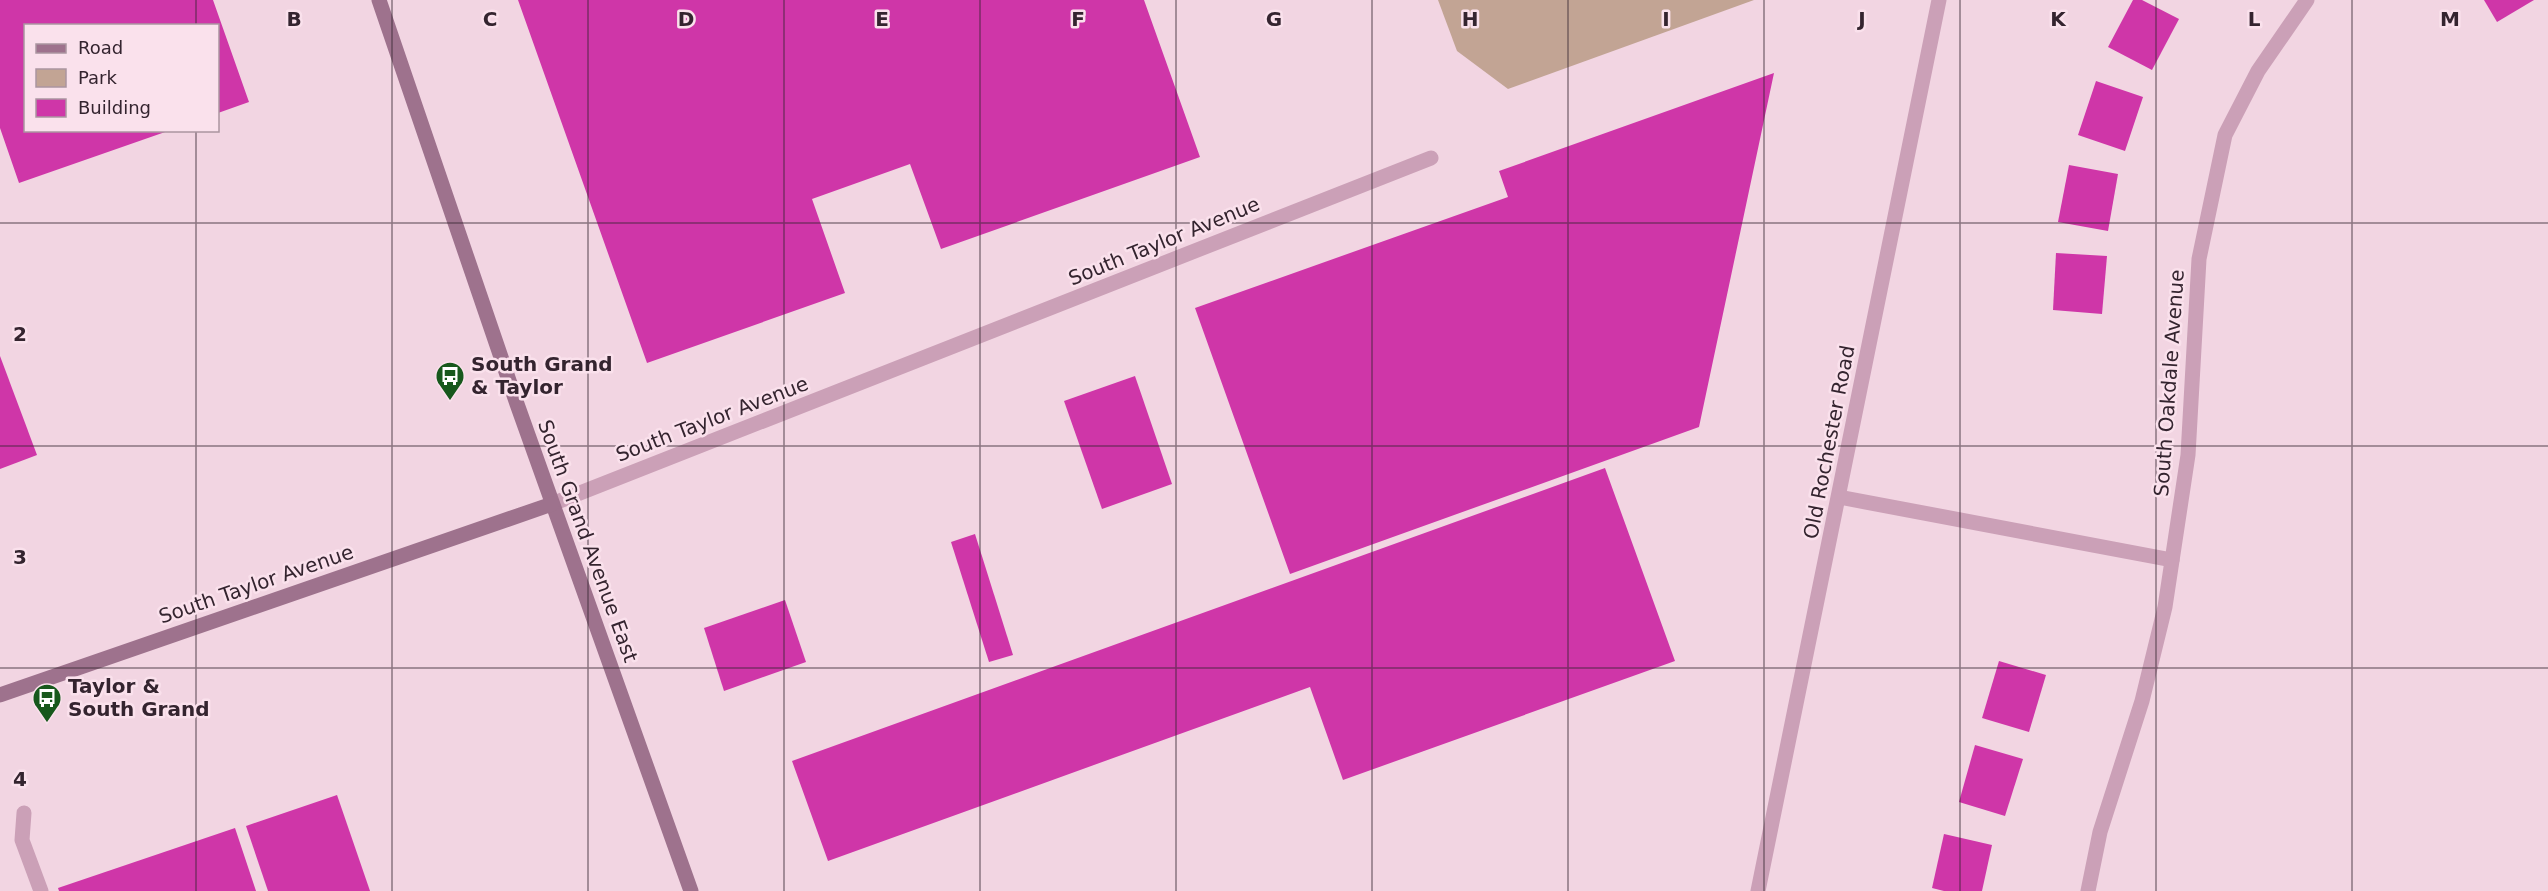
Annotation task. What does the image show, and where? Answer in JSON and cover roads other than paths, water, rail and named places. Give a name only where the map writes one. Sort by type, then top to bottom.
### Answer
[{"type":"main road","name":"South Grand Avenue East","points":[[379,0],[552,504],[691,891]]},
{"type":"main road","name":"South Taylor Avenue","points":[[0,695],[552,504]]},
{"type":"street","name":"Old Rochester Road","points":[[1758,891],[1939,0]]},
{"type":"street","name":"South Oakdale Avenue","points":[[2088,891],[2100,832],[2145,689],[2165,608],[2188,455],[2199,259],[2225,135],[2258,71],[2307,0]]},
{"type":"street","name":"South Taylor Avenue","points":[[552,504],[1431,158]]},
{"type":"street","points":[[1839,497],[2172,560]]},
{"type":"street","points":[[24,813],[22,840],[41,891]]},
{"type":"place","name":"South Grand & Taylor","points":[[450,402]]},
{"type":"place","name":"Taylor & South Grand","points":[[47,724]]}]
